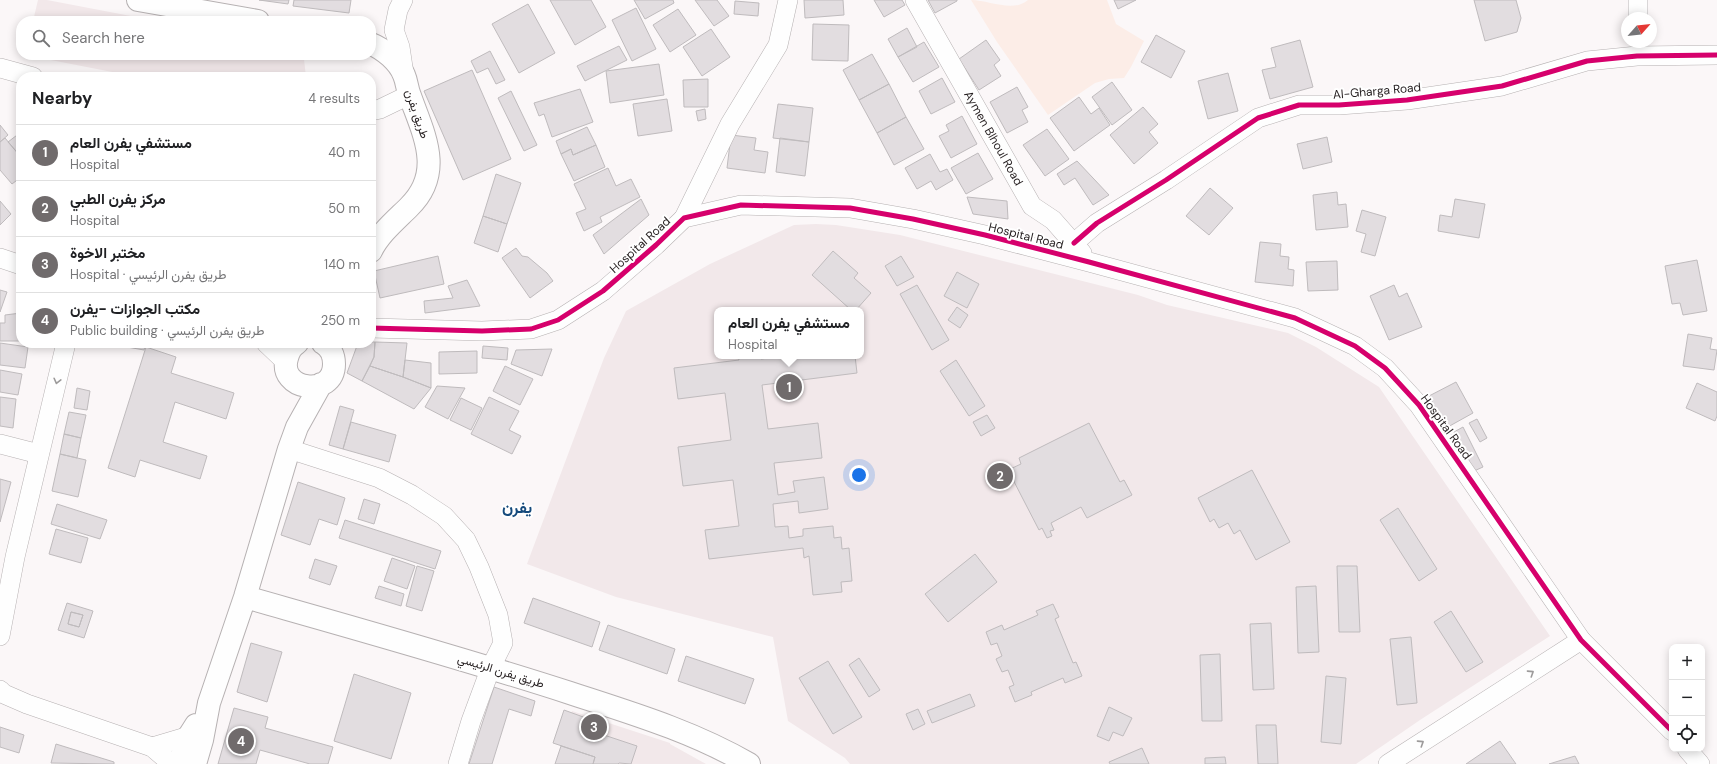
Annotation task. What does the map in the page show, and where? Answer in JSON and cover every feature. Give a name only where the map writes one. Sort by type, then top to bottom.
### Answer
[{"type":"main road","points":[[138,0],[229,16]]},
{"type":"main road","name":"طريق يفرن","points":[[376,46],[394,60],[404,74],[409,95],[427,140],[429,168],[422,188],[412,204],[394,221],[376,242]]},
{"type":"main road","points":[[292,348],[289,351],[287,368],[297,426]]},
{"type":"main road","points":[[287,368],[299,385],[314,387],[321,384],[332,374],[334,358],[331,348]]},
{"type":"main road","points":[[179,764],[195,738],[209,703],[245,597],[297,426],[321,384]]},
{"type":"main road","name":"طريق يفرن الرئيسي","points":[[245,597],[491,667],[672,727],[721,748],[749,764]]},
{"type":"main road","points":[[195,738],[195,764]]},
{"type":"street","points":[[403,0],[398,10],[394,30],[400,47],[404,74]]},
{"type":"street","points":[[684,218],[730,124],[778,45],[788,0]]},
{"type":"street","name":"Aymen Blhoul Road","points":[[915,0],[1032,206],[1053,220],[1089,262]]},
{"type":"street","points":[[1638,0],[1638,12]]},
{"type":"street","name":"Al-Gharga Road","points":[[1074,243],[1097,223],[1166,180],[1258,118],[1299,105],[1339,105],[1407,100],[1502,86],[1587,61],[1637,49],[1717,55]]},
{"type":"street","points":[[0,68],[16,72]]},
{"type":"street","points":[[376,110],[409,95]]},
{"type":"street","name":"Hospital Road","points":[[376,328],[482,331],[531,329],[558,320],[603,291],[656,245],[684,218],[741,205],[782,204],[850,208],[913,219],[985,235],[1295,318],[1355,346],[1385,368],[1419,404],[1506,533],[1581,640],[1669,728]]},
{"type":"street","points":[[0,258],[16,263]]},
{"type":"street","points":[[0,636],[8,555],[39,454],[65,348]]},
{"type":"street","points":[[270,348],[287,368]]},
{"type":"street","points":[[0,444],[39,454]]},
{"type":"street","points":[[289,449],[379,478],[412,495],[444,516],[466,540],[479,567],[498,615],[503,643],[491,667],[471,721],[458,764]]},
{"type":"street","points":[[1388,764],[1581,640]]},
{"type":"street","points":[[0,690],[4,694],[27,704],[152,747],[172,764]]},
{"type":"street","points":[[152,747],[195,738]]},
{"type":"street","points":[[1690,752],[1700,764]]},
{"type":"shaded area","points":[[38,0],[47,0],[131,16],[34,16]]},
{"type":"shaded area","points":[[971,0],[1008,6],[1022,4],[1028,0],[1107,0],[1116,24],[1144,41],[1124,78],[1109,79],[1095,83],[1048,115],[997,42]]},
{"type":"shaded area","points":[[51,60],[304,60],[305,72],[112,72]]},
{"type":"shaded area","points":[[794,225],[836,225],[900,235],[1138,295],[1167,305],[1288,333],[1316,347],[1379,387],[1550,636],[1420,720],[1356,764],[850,764],[845,758],[788,721],[773,637],[616,597],[527,564],[604,358],[626,311],[710,264]]},
{"type":"shaded area","points":[[572,711],[670,743],[706,764],[556,764]]},
{"type":"building","points":[[259,0],[289,0],[288,4]]},
{"type":"building","points":[[294,0],[351,0],[349,13],[293,6]]},
{"type":"building","points":[[550,0],[591,0],[606,27],[575,45]]},
{"type":"building","points":[[634,0],[673,0],[674,3],[645,19]]},
{"type":"building","points":[[695,0],[717,0],[729,16],[714,26]]},
{"type":"building","points":[[804,0],[843,0],[844,15],[805,18]]},
{"type":"building","points":[[874,0],[902,0],[905,5],[884,17]]},
{"type":"building","points":[[928,0],[957,0],[957,1],[935,13]]},
{"type":"building","points":[[1114,0],[1136,0],[1118,9]]},
{"type":"building","points":[[1474,0],[1516,0],[1521,18],[1517,32],[1485,41]]},
{"type":"building","points":[[735,1],[759,3],[758,16],[734,14]]},
{"type":"building","points":[[528,4],[555,53],[519,73],[492,24]]},
{"type":"building","points":[[636,8],[656,49],[632,61],[612,20]]},
{"type":"building","points":[[678,9],[696,35],[670,52],[653,25]]},
{"type":"building","points":[[813,24],[849,25],[848,61],[812,60]]},
{"type":"building","points":[[907,28],[917,47],[898,57],[888,39]]},
{"type":"building","points":[[711,29],[730,57],[702,76],[683,47]]},
{"type":"building","points":[[1156,35],[1185,51],[1171,78],[1141,62]]},
{"type":"building","points":[[986,40],[1000,60],[994,65],[1001,76],[979,90],[959,59]]},
{"type":"building","points":[[1300,40],[1313,87],[1270,99],[1262,70],[1276,67],[1271,48]]},
{"type":"building","points":[[924,42],[939,67],[913,82],[898,57]]},
{"type":"building","points":[[619,46],[627,60],[585,81],[577,66]]},
{"type":"building","points":[[490,51],[505,80],[496,84],[488,68],[477,73],[471,61]]},
{"type":"building","points":[[872,54],[889,84],[859,100],[843,70]]},
{"type":"building","points":[[659,64],[664,95],[610,103],[606,71]]},
{"type":"building","points":[[472,70],[511,159],[463,180],[424,91]]},
{"type":"building","points":[[1228,73],[1238,111],[1208,119],[1198,81]]},
{"type":"building","points":[[942,78],[955,102],[931,114],[919,91]]},
{"type":"building","points":[[708,79],[708,107],[684,107],[683,80]]},
{"type":"building","points":[[1112,82],[1132,110],[1112,125],[1092,97]]},
{"type":"building","points":[[889,84],[906,117],[877,133],[859,100]]},
{"type":"building","points":[[1017,87],[1028,107],[1022,110],[1028,122],[1007,133],[990,102]]},
{"type":"building","points":[[580,89],[593,122],[552,137],[544,114],[539,116],[534,103]]},
{"type":"building","points":[[511,91],[537,145],[524,151],[498,98]]},
{"type":"building","points":[[1079,97],[1091,114],[1099,108],[1110,125],[1074,151],[1050,118]]},
{"type":"building","points":[[667,99],[672,131],[638,136],[633,104]]},
{"type":"building","points":[[778,104],[813,108],[809,142],[773,138]]},
{"type":"building","points":[[1143,107],[1158,124],[1149,132],[1158,143],[1134,164],[1110,135]]},
{"type":"building","points":[[705,109],[706,119],[698,121],[696,111]]},
{"type":"building","points":[[962,116],[977,144],[951,158],[939,136],[949,131],[946,125]]},
{"type":"building","points":[[906,117],[924,149],[894,165],[877,133]]},
{"type":"building","points":[[0,125],[8,135],[0,142]]},
{"type":"building","points":[[587,127],[596,145],[573,155],[571,149],[561,154],[556,141]]},
{"type":"building","points":[[1047,129],[1069,159],[1045,176],[1023,145]]},
{"type":"building","points":[[731,135],[756,138],[754,150],[768,152],[765,173],[727,168]]},
{"type":"building","points":[[16,136],[16,151],[8,142]]},
{"type":"building","points":[[1327,137],[1332,162],[1303,169],[1297,144]]},
{"type":"building","points":[[5,138],[16,151],[16,181],[12,184],[0,170],[0,142]]},
{"type":"building","points":[[780,138],[809,142],[805,176],[776,172]]},
{"type":"building","points":[[596,145],[605,167],[574,181],[561,154],[571,149],[573,155]]},
{"type":"building","points":[[978,153],[993,179],[966,194],[951,168]]},
{"type":"building","points":[[930,154],[940,172],[947,169],[953,180],[936,190],[931,181],[917,189],[905,168]]},
{"type":"building","points":[[1077,161],[1109,195],[1093,205],[1075,178],[1064,185],[1057,174]]},
{"type":"building","points":[[608,168],[616,186],[631,179],[640,197],[600,217],[602,222],[584,231],[576,213],[586,209],[574,184]]},
{"type":"building","points":[[496,174],[521,183],[507,224],[483,216]]},
{"type":"building","points":[[1210,188],[1233,208],[1209,235],[1186,216]]},
{"type":"building","points":[[1337,192],[1338,205],[1346,204],[1348,227],[1316,230],[1313,195]]},
{"type":"building","points":[[967,197],[1007,201],[1008,219],[973,214]]},
{"type":"building","points":[[641,199],[649,215],[604,254],[593,235]]},
{"type":"building","points":[[1455,199],[1485,204],[1479,238],[1438,231],[1440,215],[1452,217]]},
{"type":"building","points":[[0,201],[11,214],[0,225]]},
{"type":"building","points":[[1362,210],[1386,217],[1375,256],[1361,252],[1366,234],[1356,231]]},
{"type":"building","points":[[483,216],[507,224],[498,252],[474,243]]},
{"type":"building","points":[[1260,242],[1281,244],[1280,256],[1289,257],[1288,269],[1294,270],[1293,286],[1255,282]]},
{"type":"building","points":[[516,248],[522,256],[528,257],[547,273],[553,281],[530,298],[502,258]]},
{"type":"building","points":[[833,251],[858,273],[854,278],[871,293],[859,307],[848,307],[812,275]]},
{"type":"building","points":[[438,256],[444,284],[380,298],[376,280],[376,271]]},
{"type":"building","points":[[901,256],[914,277],[897,286],[885,266]]},
{"type":"building","points":[[1697,260],[1707,311],[1683,315],[1680,303],[1672,304],[1665,266]]},
{"type":"building","points":[[1337,261],[1338,290],[1308,291],[1306,262]]},
{"type":"building","points":[[957,272],[979,284],[967,308],[944,296]]},
{"type":"building","points":[[467,280],[480,306],[425,313],[424,301],[453,298],[448,286]]},
{"type":"building","points":[[917,285],[949,340],[932,350],[900,294]]},
{"type":"building","points":[[1394,285],[1399,297],[1407,293],[1422,327],[1389,340],[1370,296]]},
{"type":"building","points":[[0,290],[7,292],[0,312]]},
{"type":"building","points":[[957,307],[968,315],[960,328],[948,320]]},
{"type":"building","points":[[16,314],[16,341],[0,341],[0,323],[5,323],[5,315]]},
{"type":"building","points":[[1688,334],[1712,338],[1710,349],[1717,350],[1714,370],[1683,366]]},
{"type":"building","points":[[376,342],[407,343],[403,377],[370,366],[374,357]]},
{"type":"building","points":[[0,343],[16,345],[16,348],[28,348],[25,368],[0,365]]},
{"type":"building","points":[[483,346],[508,348],[507,360],[482,358]]},
{"type":"building","points":[[133,348],[145,348],[144,350]]},
{"type":"building","points":[[146,348],[176,357],[171,373],[234,393],[226,419],[175,402],[163,442],[207,456],[200,479],[140,460],[135,477],[108,468]]},
{"type":"building","points":[[356,348],[375,348],[374,357],[362,381],[347,373]]},
{"type":"building","points":[[552,349],[542,376],[511,364],[516,350]]},
{"type":"building","points":[[477,351],[477,373],[439,374],[439,352]]},
{"type":"building","points":[[855,359],[857,373],[762,385],[768,429],[818,423],[822,458],[774,463],[778,495],[795,492],[793,481],[824,477],[828,509],[799,513],[798,501],[773,504],[775,527],[788,526],[789,538],[803,536],[803,529],[833,526],[834,538],[841,537],[842,549],[849,548],[852,581],[841,582],[842,592],[813,595],[809,556],[804,558],[803,548],[709,559],[705,530],[739,526],[733,480],[683,486],[678,447],[731,440],[725,393],[678,399],[674,368],[739,360]]},
{"type":"building","points":[[405,360],[431,363],[431,388],[403,377]]},
{"type":"building","points":[[956,360],[985,406],[969,416],[940,371]]},
{"type":"building","points":[[370,366],[431,388],[414,409],[362,381]]},
{"type":"building","points":[[505,366],[533,379],[520,405],[493,391]]},
{"type":"building","points":[[0,370],[22,374],[18,395],[0,392]]},
{"type":"building","points":[[1456,382],[1473,413],[1446,428],[1429,396]]},
{"type":"building","points":[[1697,383],[1717,392],[1717,416],[1715,421],[1686,408]]},
{"type":"building","points":[[437,386],[465,388],[448,419],[425,407]]},
{"type":"building","points":[[77,388],[90,391],[87,410],[74,408]]},
{"type":"building","points":[[0,397],[16,399],[13,428],[0,426]]},
{"type":"building","points":[[489,397],[519,411],[509,430],[521,436],[512,454],[471,434]]},
{"type":"building","points":[[461,398],[482,408],[471,430],[450,420]]},
{"type":"building","points":[[340,406],[354,410],[343,449],[329,445]]},
{"type":"building","points":[[69,412],[86,415],[81,438],[64,434]]},
{"type":"building","points":[[987,415],[995,428],[981,436],[973,422]]},
{"type":"building","points":[[1477,419],[1487,438],[1480,442],[1469,423]]},
{"type":"building","points":[[351,422],[396,435],[389,462],[343,449]]},
{"type":"building","points":[[1089,423],[1120,482],[1124,480],[1132,495],[1087,518],[1081,507],[1051,523],[1054,530],[1050,531],[1052,536],[1047,538],[1042,528],[1039,530],[1008,470],[1021,464],[1019,458]]},
{"type":"building","points":[[1463,427],[1483,467],[1474,471],[1454,432]]},
{"type":"building","points":[[64,434],[81,438],[77,458],[60,454]]},
{"type":"building","points":[[60,454],[86,460],[78,497],[52,491]]},
{"type":"building","points":[[1252,470],[1290,542],[1256,560],[1240,530],[1234,534],[1228,523],[1219,528],[1214,519],[1210,522],[1198,498]]},
{"type":"building","points":[[0,479],[11,482],[0,522]]},
{"type":"building","points":[[298,482],[345,498],[337,525],[319,519],[310,545],[281,535]]},
{"type":"building","points":[[364,499],[380,504],[374,524],[358,519]]},
{"type":"building","points":[[57,504],[107,520],[100,539],[51,524]]},
{"type":"building","points":[[1398,508],[1437,569],[1419,581],[1380,520]]},
{"type":"building","points":[[345,520],[441,551],[435,569],[339,538]]},
{"type":"building","points":[[56,529],[88,538],[81,563],[49,554]]},
{"type":"building","points":[[975,554],[997,582],[948,622],[925,594]]},
{"type":"building","points":[[392,558],[415,566],[407,589],[384,581]]},
{"type":"building","points":[[315,559],[337,566],[330,585],[309,578]]},
{"type":"building","points":[[417,566],[434,571],[422,611],[406,606]]},
{"type":"building","points":[[1337,566],[1357,566],[1360,632],[1339,632]]},
{"type":"building","points":[[379,586],[404,594],[401,606],[375,598]]},
{"type":"building","points":[[1316,586],[1319,652],[1298,653],[1296,587]]},
{"type":"building","points":[[533,598],[600,622],[592,647],[524,623]]},
{"type":"building","points":[[67,603],[93,611],[84,638],[58,630]],"holes":[[[71,612],[83,615],[79,627],[68,624]]]},
{"type":"building","points":[[1053,604],[1059,617],[1055,619],[1073,663],[1076,662],[1082,676],[1065,683],[1063,678],[1031,692],[1032,695],[1015,702],[1009,687],[1014,685],[1008,670],[1002,672],[996,659],[1002,656],[997,643],[991,645],[986,632],[1002,625],[1004,630],[1038,615],[1036,611]]},
{"type":"building","points":[[1451,611],[1483,662],[1466,672],[1434,622]]},
{"type":"building","points":[[71,612],[83,615],[79,627],[68,624]]},
{"type":"building","points":[[1271,623],[1274,689],[1253,690],[1250,624]]},
{"type":"building","points":[[608,625],[675,649],[667,674],[599,650]]},
{"type":"building","points":[[1411,637],[1417,703],[1397,705],[1390,639]]},
{"type":"building","points":[[251,643],[282,652],[267,702],[237,692]]},
{"type":"building","points":[[1220,654],[1222,721],[1202,721],[1200,655]]},
{"type":"building","points":[[686,656],[754,679],[745,704],[678,681]]},
{"type":"building","points":[[859,658],[880,690],[869,697],[849,665]]},
{"type":"building","points":[[828,661],[862,717],[833,734],[799,678]]},
{"type":"building","points":[[354,674],[411,693],[391,759],[334,741]]},
{"type":"building","points":[[1326,676],[1346,678],[1341,744],[1321,742]]},
{"type":"building","points":[[494,687],[535,701],[531,716],[509,709],[492,764],[469,764]]},
{"type":"building","points":[[970,694],[975,706],[932,723],[927,711]]},
{"type":"building","points":[[1109,707],[1132,718],[1123,736],[1113,732],[1109,741],[1097,736]]},
{"type":"building","points":[[234,708],[268,717],[265,728],[333,747],[328,764],[310,764],[260,750],[256,764],[218,764]]},
{"type":"building","points":[[918,709],[925,724],[913,730],[906,714]]},
{"type":"building","points":[[564,710],[586,718],[583,728],[637,746],[631,764],[593,764],[595,757],[553,743]]},
{"type":"building","points":[[1256,725],[1276,725],[1278,764],[1258,764]]},
{"type":"building","points":[[0,727],[24,735],[19,753],[0,747]]},
{"type":"building","points":[[1500,741],[1516,764],[1466,764]]},
{"type":"building","points":[[56,744],[114,762],[114,764],[51,763]]},
{"type":"building","points":[[561,746],[595,757],[593,764],[555,764]]},
{"type":"building","points":[[1142,748],[1149,764],[1110,764],[1109,762]]},
{"type":"building","points":[[1575,756],[1579,764],[1549,764]]},
{"type":"building","points":[[1225,757],[1226,764],[1205,764],[1205,758]]},
{"type":"cycle path","points":[[1074,243],[1097,223],[1166,180],[1258,118],[1299,105],[1339,105],[1407,100],[1502,86],[1587,61],[1637,56],[1717,55]]},
{"type":"cycle path","points":[[376,328],[482,331],[531,329],[558,320],[603,291],[656,245],[684,218],[741,205],[850,208],[913,219],[985,235],[1295,318],[1355,346],[1385,368],[1419,405],[1581,640],[1669,728]]},
{"type":"place","name":"مستشفي يفرن العام","points":[[789,387]]},
{"type":"place","name":"مركز يفرن الطبي","points":[[1000,476]]},
{"type":"place","name":"مختبر الاخوة","points":[[594,727]]},
{"type":"place","name":"مكتب الجوازات -يفرن","points":[[241,741]]},
{"type":"district","name":"يفرن","points":[[517,507]]}]
